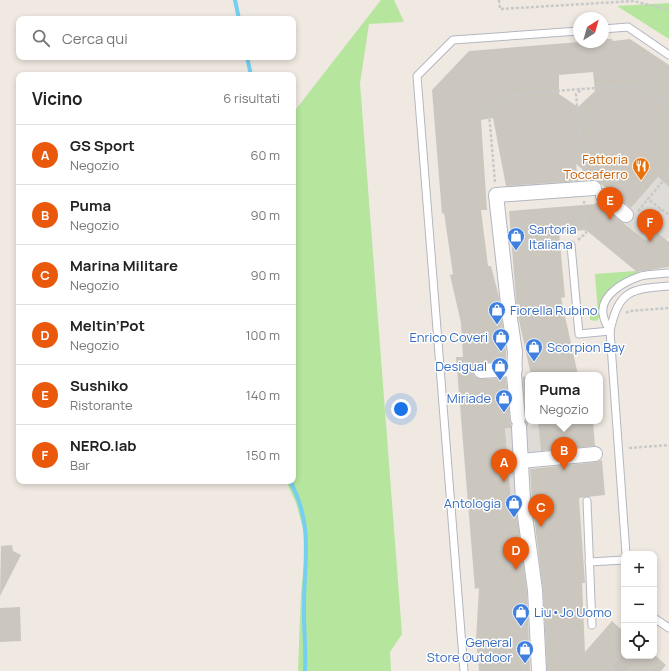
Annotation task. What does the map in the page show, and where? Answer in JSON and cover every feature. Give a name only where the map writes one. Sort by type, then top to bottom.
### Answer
[{"type":"street","points":[[539,671],[535,590],[523,501],[514,369],[515,352],[508,312],[496,195],[591,190],[626,215]]},
{"type":"street","points":[[481,371],[514,369]]},
{"type":"street","points":[[521,461],[595,454]]},
{"type":"lane","points":[[609,29],[628,27],[669,55]]},
{"type":"lane","points":[[464,671],[417,76],[453,40],[573,31]]},
{"type":"lane","points":[[571,245],[579,334],[610,331]]},
{"type":"lane","points":[[610,331],[604,318],[603,309],[604,304],[615,289],[642,276],[669,273]]},
{"type":"lane","points":[[626,551],[610,331],[613,315],[621,300],[641,288],[669,286]]},
{"type":"lane","points":[[587,501],[592,625]]},
{"type":"lane","points":[[589,562],[621,560]]},
{"type":"lane","points":[[657,620],[669,628]]},
{"type":"path","points":[[499,0],[500,9],[634,1],[669,10]]},
{"type":"path","points":[[496,195],[489,113],[506,95],[643,85],[669,108]]},
{"type":"path","points":[[571,245],[586,233],[591,190],[576,94],[582,89]]},
{"type":"path","points":[[661,209],[648,224],[635,214],[669,174]]},
{"type":"path","points":[[648,199],[669,215]]},
{"type":"path","points":[[623,316],[629,311],[669,308]]},
{"type":"path","points":[[629,448],[669,445]]},
{"type":"green space","points":[[381,0],[394,0],[404,22],[369,24],[360,83],[402,634],[390,652],[391,671],[298,671],[301,593],[304,564],[304,532],[296,503],[287,484],[296,484],[296,109]]},
{"type":"green space","points":[[669,3],[669,39],[617,6]]},
{"type":"green space","points":[[636,271],[638,273],[638,277],[621,283],[600,312],[599,318],[596,321],[590,320],[590,314],[598,313],[595,274]]},
{"type":"shaded area","points":[[658,177],[669,187],[669,237],[666,240],[655,231],[646,241],[621,220]]},
{"type":"shaded area","points":[[539,425],[542,465],[529,466],[532,501],[511,501],[505,428]]},
{"type":"building","points":[[609,39],[612,39],[613,41],[630,39],[669,65],[669,187],[658,177],[631,208],[576,164],[578,181],[506,186],[493,118],[481,120],[487,210],[481,210],[488,266],[491,266],[499,297],[506,361],[480,363],[474,367],[473,372],[474,376],[481,379],[506,378],[511,428],[505,428],[511,501],[515,501],[527,591],[530,671],[479,671],[476,640],[479,588],[475,589],[456,357],[463,357],[461,323],[450,275],[453,274],[444,213],[442,214],[432,90],[469,51],[573,42],[573,48],[609,48]],"holes":[[[593,72],[595,91],[578,107],[559,94],[559,75]]]},
{"type":"building","points":[[597,202],[646,241],[655,231],[669,242],[669,267],[637,272],[586,230],[559,232],[565,297],[561,298],[577,372],[530,372],[517,311],[509,211],[595,204]]},
{"type":"building","points":[[523,377],[525,377],[525,407]]},
{"type":"building","points":[[538,424],[593,424],[595,446],[541,451]]},
{"type":"building","points":[[602,460],[605,495],[579,498],[585,583],[582,583],[585,652],[612,621],[621,629],[621,659],[657,659],[657,657],[666,665],[661,671],[547,671],[543,590],[532,501],[530,469],[596,462]]},
{"type":"building","points":[[12,545],[13,551],[21,555],[0,596],[1,546]]},
{"type":"building","points":[[20,607],[21,641],[0,642],[0,608]]},
{"type":"waterway","points":[[235,0],[238,16]]},
{"type":"waterway","points":[[248,60],[250,72]]},
{"type":"waterway","points":[[291,484],[303,514],[305,530],[305,671]]},
{"type":"tunnel","points":[[618,671],[628,659]]},
{"type":"place","name":"Fattoria Toccaferro","points":[[641,181]]},
{"type":"place","name":"Sushiko","points":[[610,220]]},
{"type":"place","name":"NERO.lab","points":[[650,242]]},
{"type":"place","name":"Sartoria Italiana","points":[[516,251]]},
{"type":"place","name":"Fiorella Rubino","points":[[497,325]]},
{"type":"place","name":"Enrico Coveri","points":[[501,352]]},
{"type":"place","name":"Scorpion Bay","points":[[534,362]]},
{"type":"place","name":"Desigual","points":[[500,381]]},
{"type":"place","name":"Miriade","points":[[504,413]]},
{"type":"place","name":"Puma","points":[[564,470]]},
{"type":"place","name":"GS Sport","points":[[504,482]]},
{"type":"place","name":"Antologia","points":[[514,518]]},
{"type":"place","name":"Marina Militare","points":[[541,527]]},
{"type":"place","name":"Meltin’Pot","points":[[516,570]]},
{"type":"place","name":"Liu•Jo Uomo","points":[[521,627]]},
{"type":"place","name":"General Store Outdoor","points":[[525,664]]}]
